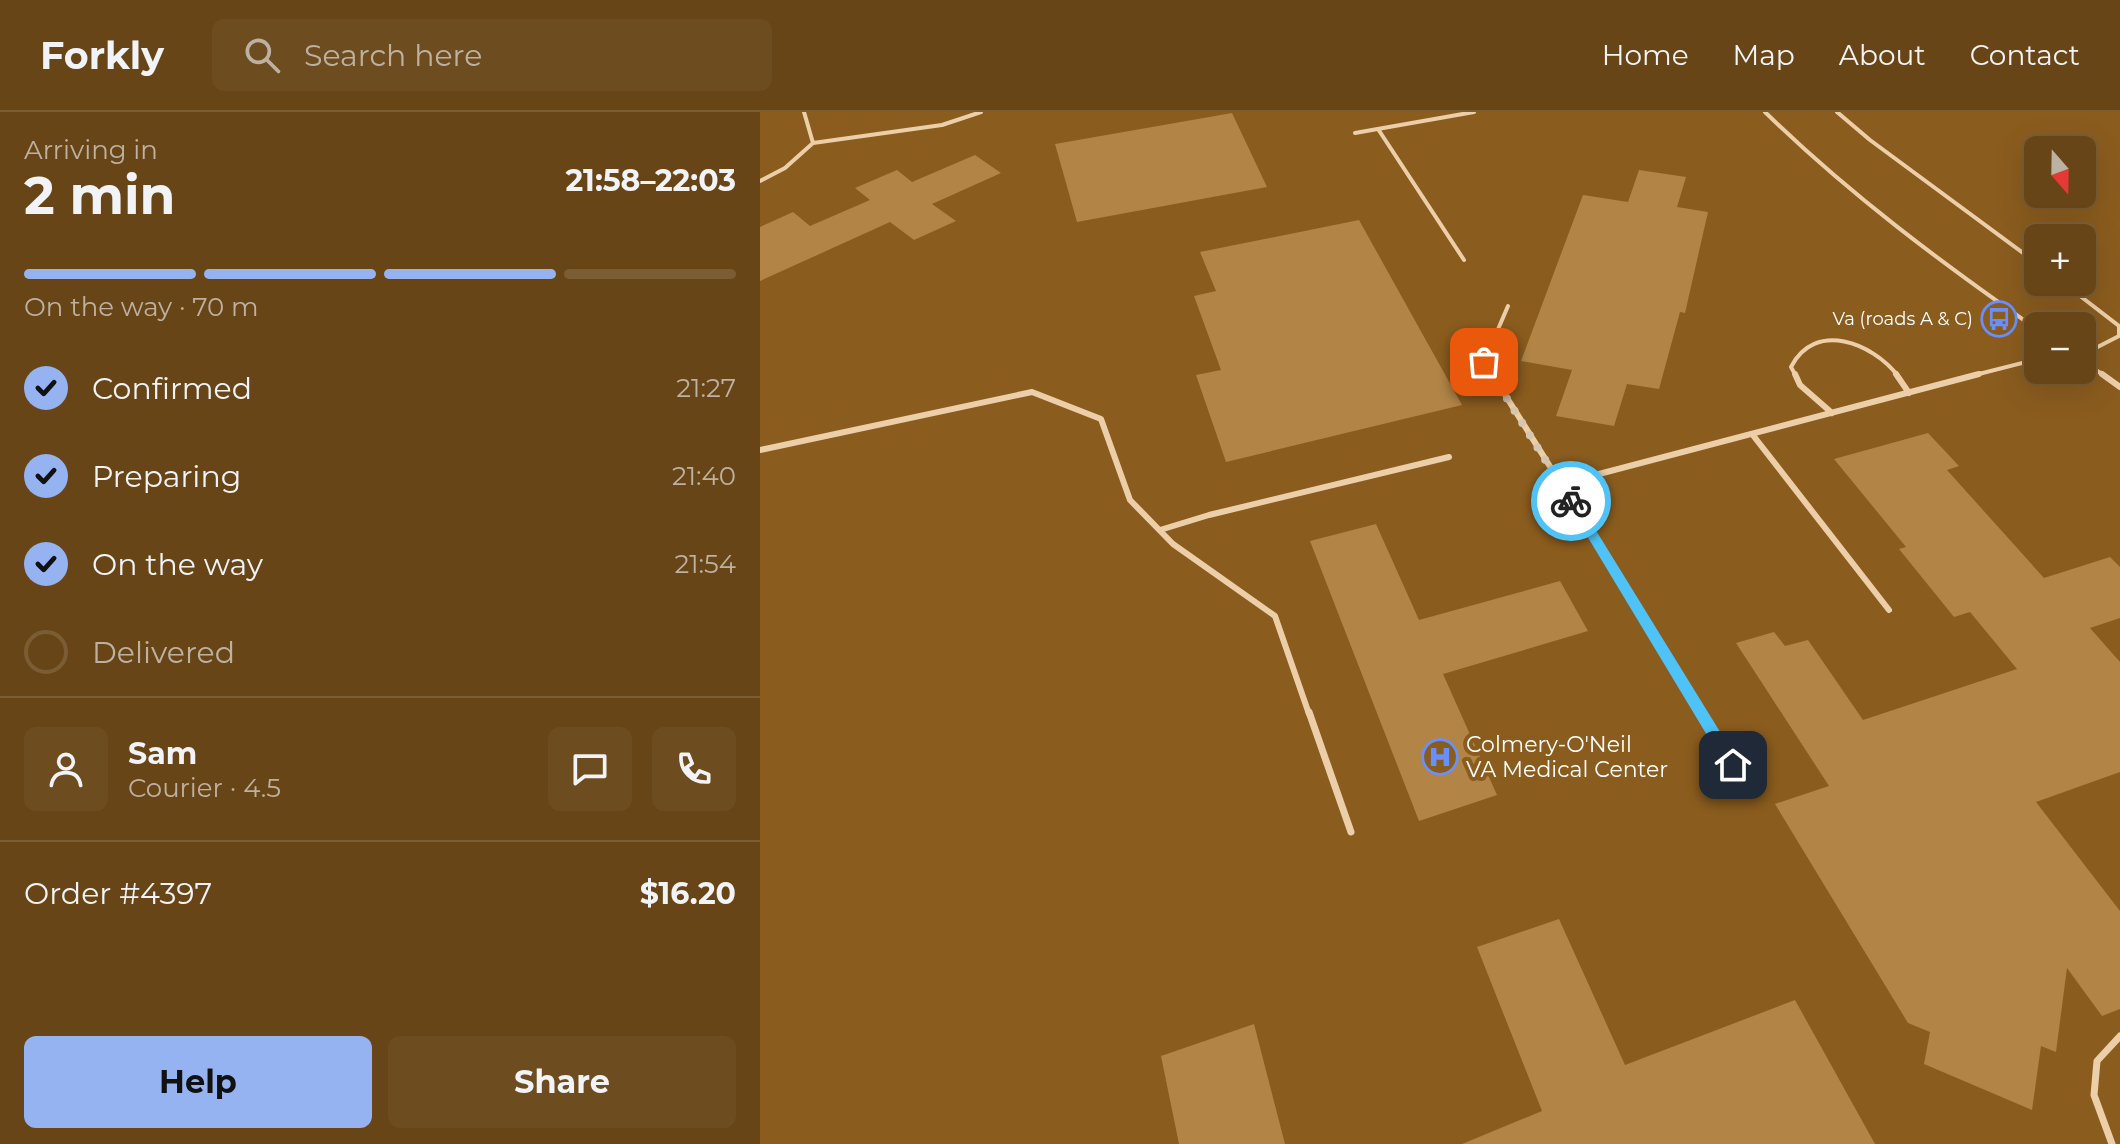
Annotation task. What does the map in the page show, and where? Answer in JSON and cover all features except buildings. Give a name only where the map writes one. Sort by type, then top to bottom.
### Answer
[{"type":"lane","points":[[804,112],[813,143]]},
{"type":"lane","points":[[760,181],[785,168],[813,143],[942,125],[981,112]]},
{"type":"lane","points":[[1355,133],[1474,112]]},
{"type":"lane","points":[[1765,112],[1882,215],[2024,320]]},
{"type":"lane","points":[[1837,112],[2024,254]]},
{"type":"lane","points":[[1378,129],[1464,260]]},
{"type":"lane","points":[[2080,296],[2120,326],[2119,336],[2096,350]]},
{"type":"lane","points":[[1508,306],[1484,362],[1733,765]]},
{"type":"lane","points":[[1832,413],[1800,385],[1791,367],[1794,356],[1806,346],[1821,341],[1842,341],[1876,352],[1909,393]]},
{"type":"lane","points":[[1561,484],[2024,363]]},
{"type":"lane","points":[[2096,369],[2120,387]]},
{"type":"lane","points":[[760,450],[1032,392],[1101,419],[1130,500],[1173,544],[1275,616],[1351,832]]},
{"type":"lane","points":[[1752,434],[1889,610]]},
{"type":"lane","points":[[1160,530],[1209,515],[1449,457]]},
{"type":"lane","points":[[2112,1144],[2094,1095],[2097,1061],[2120,1036]]},
{"type":"way so far","points":[[1484,362],[1571,501]]},
{"type":"place","name":"Va (roads A & C)","points":[[1999,319]]},
{"type":"place","name":"Colmery-O'Neil VA Medical Center","points":[[1440,757]]},
{"type":"route","points":[[1571,501],[1733,765]]}]
